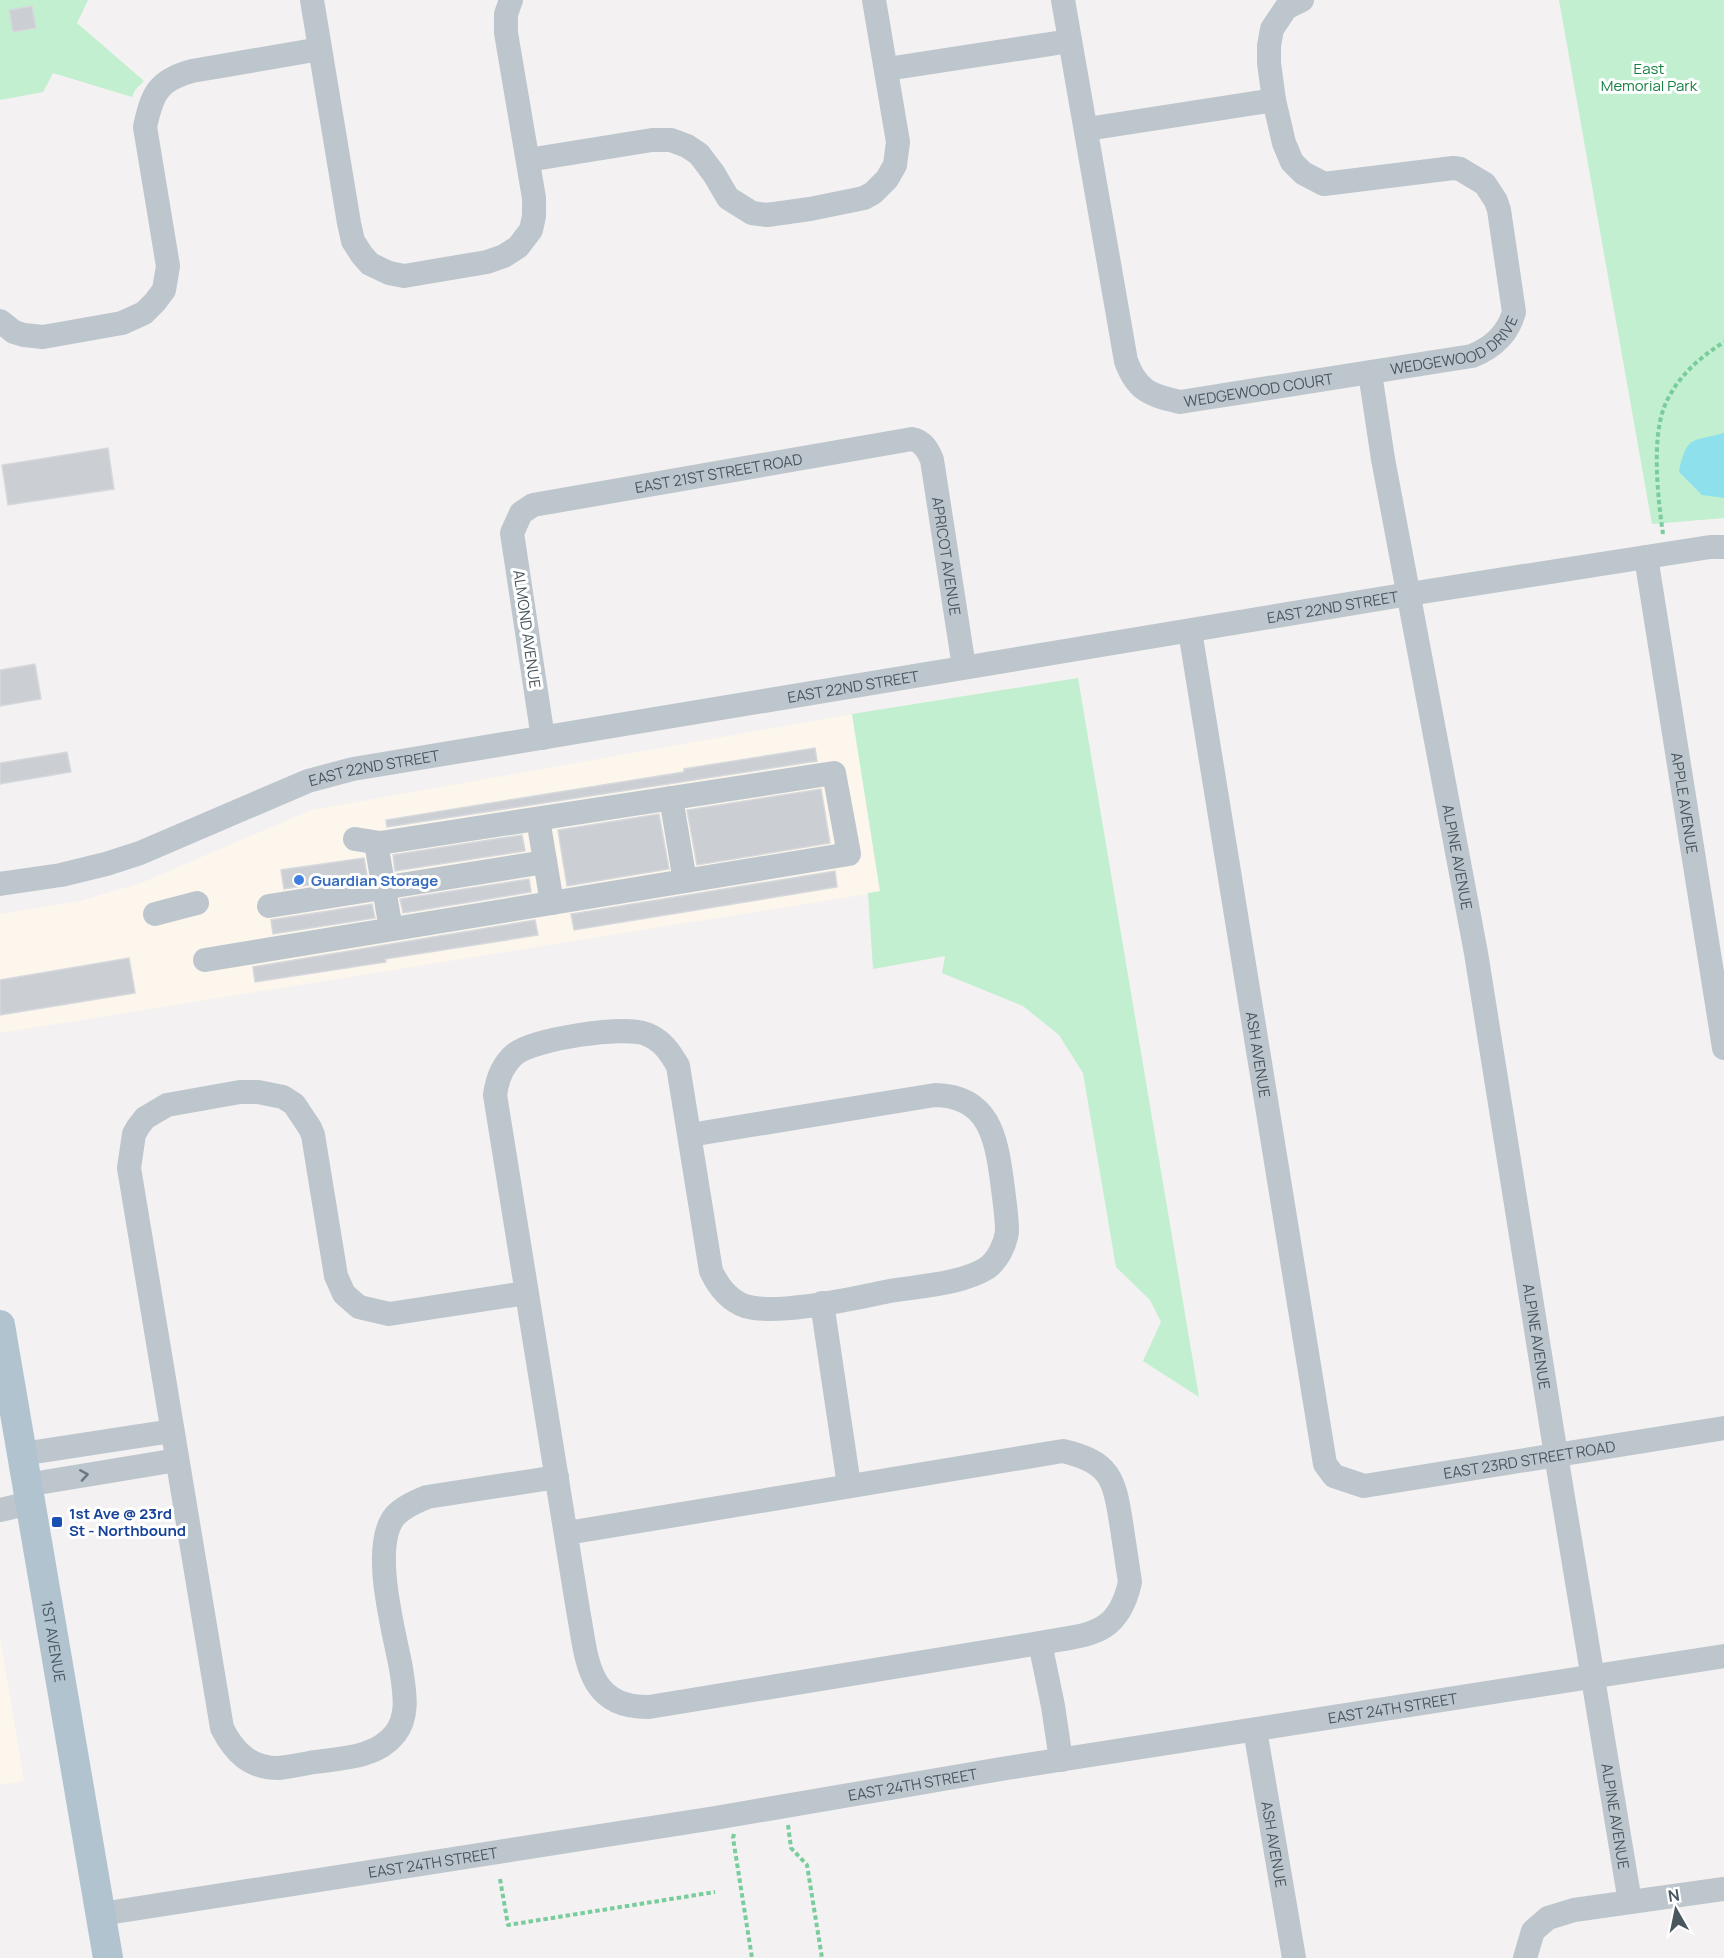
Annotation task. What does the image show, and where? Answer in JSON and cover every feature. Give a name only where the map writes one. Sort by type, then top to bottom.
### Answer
[{"type":"main road","name":"1ST AVENUE","points":[[0,1324],[108,1958]]},
{"type":"street","points":[[312,0],[353,241],[370,264],[389,273],[404,276],[487,262],[504,256],[518,247],[531,230],[534,198],[506,33],[506,14],[511,0]]},
{"type":"street","points":[[528,160],[652,140],[672,140],[699,154],[728,198],[752,213],[766,215],[864,198],[880,188],[887,179],[895,165],[898,142],[874,0]]},
{"type":"street","name":"WEDGEWOOD COURT","points":[[1063,0],[1087,129],[1108,267],[1131,376],[1142,389],[1159,397],[1180,402],[1370,373]]},
{"type":"street","name":"WEDGEWOOD DRIVE","points":[[1302,0],[1286,9],[1272,29],[1269,46],[1274,100],[1284,143],[1292,162],[1303,173],[1319,182],[1346,182],[1460,169],[1485,184],[1499,210],[1514,312],[1511,322],[1499,340],[1472,356],[1370,373]]},
{"type":"street","points":[[887,69],[1070,41]]},
{"type":"street","points":[[0,321],[14,332],[43,337],[123,323],[144,313],[164,290],[168,266],[145,127],[149,108],[159,88],[174,76],[192,71],[320,49]]},
{"type":"street","points":[[1087,129],[1274,100]]},
{"type":"street","points":[[1370,373],[1383,459],[1409,594]]},
{"type":"street","name":"EAST 21ST STREET ROAD","points":[[518,521],[521,513],[533,505],[912,439],[919,440],[925,447]]},
{"type":"street","name":"APRICOT AVENUE","points":[[925,447],[932,460],[964,667]]},
{"type":"street","name":"ALMOND AVENUE","points":[[518,521],[513,533],[543,738]]},
{"type":"street","name":"EAST 22ND STREET","points":[[0,884],[61,875],[140,853],[308,781],[353,769],[1409,594],[1656,555],[1724,547]]},
{"type":"street","name":"APPLE AVENUE","points":[[1656,555],[1724,1048]]},
{"type":"street","name":"ALPINE AVENUE","points":[[1409,594],[1476,953],[1629,1902]]},
{"type":"street","name":"ASH AVENUE","points":[[1190,631],[1325,1464],[1334,1476]]},
{"type":"street","points":[[205,960],[849,854],[834,773],[538,819],[366,841],[384,888],[391,929]]},
{"type":"street","points":[[671,798],[685,881]]},
{"type":"street","points":[[538,819],[552,903]]},
{"type":"street","points":[[269,906],[545,862]]},
{"type":"street","points":[[155,914],[197,903]]},
{"type":"street","points":[[567,1533],[1063,1451],[1081,1455],[1099,1465],[1109,1476],[1116,1490],[1130,1582],[1127,1595],[1115,1617],[1102,1629],[1092,1633],[649,1707],[635,1707],[607,1696],[596,1683],[589,1664],[526,1293],[495,1095],[503,1069],[516,1053],[544,1042],[624,1030],[638,1031],[648,1035],[661,1042],[669,1051],[678,1066],[711,1271],[718,1286],[736,1301],[756,1308],[779,1308],[822,1303],[963,1278],[987,1268],[994,1262],[1005,1243],[1007,1224],[995,1139],[987,1120],[970,1103],[961,1099],[935,1095],[690,1135]]},
{"type":"street","points":[[526,1293],[389,1314],[359,1307],[344,1294],[336,1276],[313,1135],[294,1104],[283,1097],[258,1092],[240,1092],[167,1106],[145,1118],[135,1134],[129,1168],[172,1431],[222,1728],[238,1753],[251,1762],[278,1768],[361,1755],[385,1744],[398,1729],[406,1699],[383,1558],[387,1529],[396,1515],[427,1497],[557,1477]]},
{"type":"street","points":[[822,1303],[849,1485]]},
{"type":"street","name":"EAST 23RD STREET ROAD","points":[[1334,1476],[1364,1486],[1724,1428]]},
{"type":"street","points":[[22,1454],[172,1431]]},
{"type":"street","points":[[0,1510],[28,1494],[177,1460]]},
{"type":"street","points":[[1040,1643],[1061,1760]]},
{"type":"street","name":"EAST 24TH STREET","points":[[101,1914],[1724,1656]]},
{"type":"street","name":"ASH AVENUE","points":[[1255,1730],[1294,1958]]},
{"type":"street","points":[[1525,1958],[1533,1931],[1548,1918],[1574,1910],[1724,1889]]},
{"type":"path","points":[[1656,555],[1659,434],[1664,406],[1677,382],[1693,364],[1724,342]]},
{"type":"path","points":[[777,1826],[788,1824],[791,1848],[807,1865],[822,1958]]},
{"type":"path","points":[[745,1832],[734,1834],[733,1838],[752,1958]]},
{"type":"path","points":[[500,1879],[508,1926],[714,1892]]},
{"type":"shaded area","points":[[852,714],[880,892],[0,1033],[0,914],[80,901],[141,883],[311,810]]},
{"type":"shaded area","points":[[0,1636],[24,1781],[0,1785]]},
{"type":"green space","points":[[0,0],[88,0],[77,23],[144,81],[132,97],[53,73],[43,92],[0,100]]},
{"type":"green space","name":"East Memorial Park","points":[[1559,0],[1724,0],[1724,518],[1652,524]]},
{"type":"green space","points":[[1078,678],[1199,1397],[1143,1361],[1161,1322],[1150,1300],[1116,1267],[1083,1073],[1059,1035],[1023,1006],[942,973],[945,956],[873,969],[868,893],[880,891],[852,714]]},
{"type":"water","points":[[1724,433],[1724,498],[1702,495],[1679,472],[1682,460],[1692,442]]},
{"type":"building","points":[[32,6],[36,28],[13,32],[9,10]]},
{"type":"building","points":[[108,448],[114,489],[8,505],[2,465]]},
{"type":"building","points":[[35,664],[41,699],[0,706],[0,670]]},
{"type":"building","points":[[815,748],[817,761],[387,827],[386,820],[684,772],[684,769]]},
{"type":"building","points":[[67,752],[71,772],[0,784],[0,763]]},
{"type":"building","points":[[821,789],[830,843],[697,865],[687,810]]},
{"type":"building","points":[[659,814],[669,869],[567,886],[558,830]]},
{"type":"building","points":[[522,835],[525,851],[395,871],[393,855]]},
{"type":"building","points":[[364,858],[367,876],[284,889],[281,870]]},
{"type":"building","points":[[835,871],[837,887],[574,930],[571,914]]},
{"type":"building","points":[[529,879],[531,892],[403,913],[400,899]]},
{"type":"building","points":[[372,904],[375,918],[273,934],[271,920]]},
{"type":"building","points":[[535,920],[538,935],[255,982],[253,967]]},
{"type":"building","points":[[129,958],[135,993],[0,1015],[0,980]]},
{"type":"place","name":"Guardian Storage","points":[[299,880]]},
{"type":"place","name":"1st Ave @ 23rd St - Northbound","points":[[57,1522]]}]
